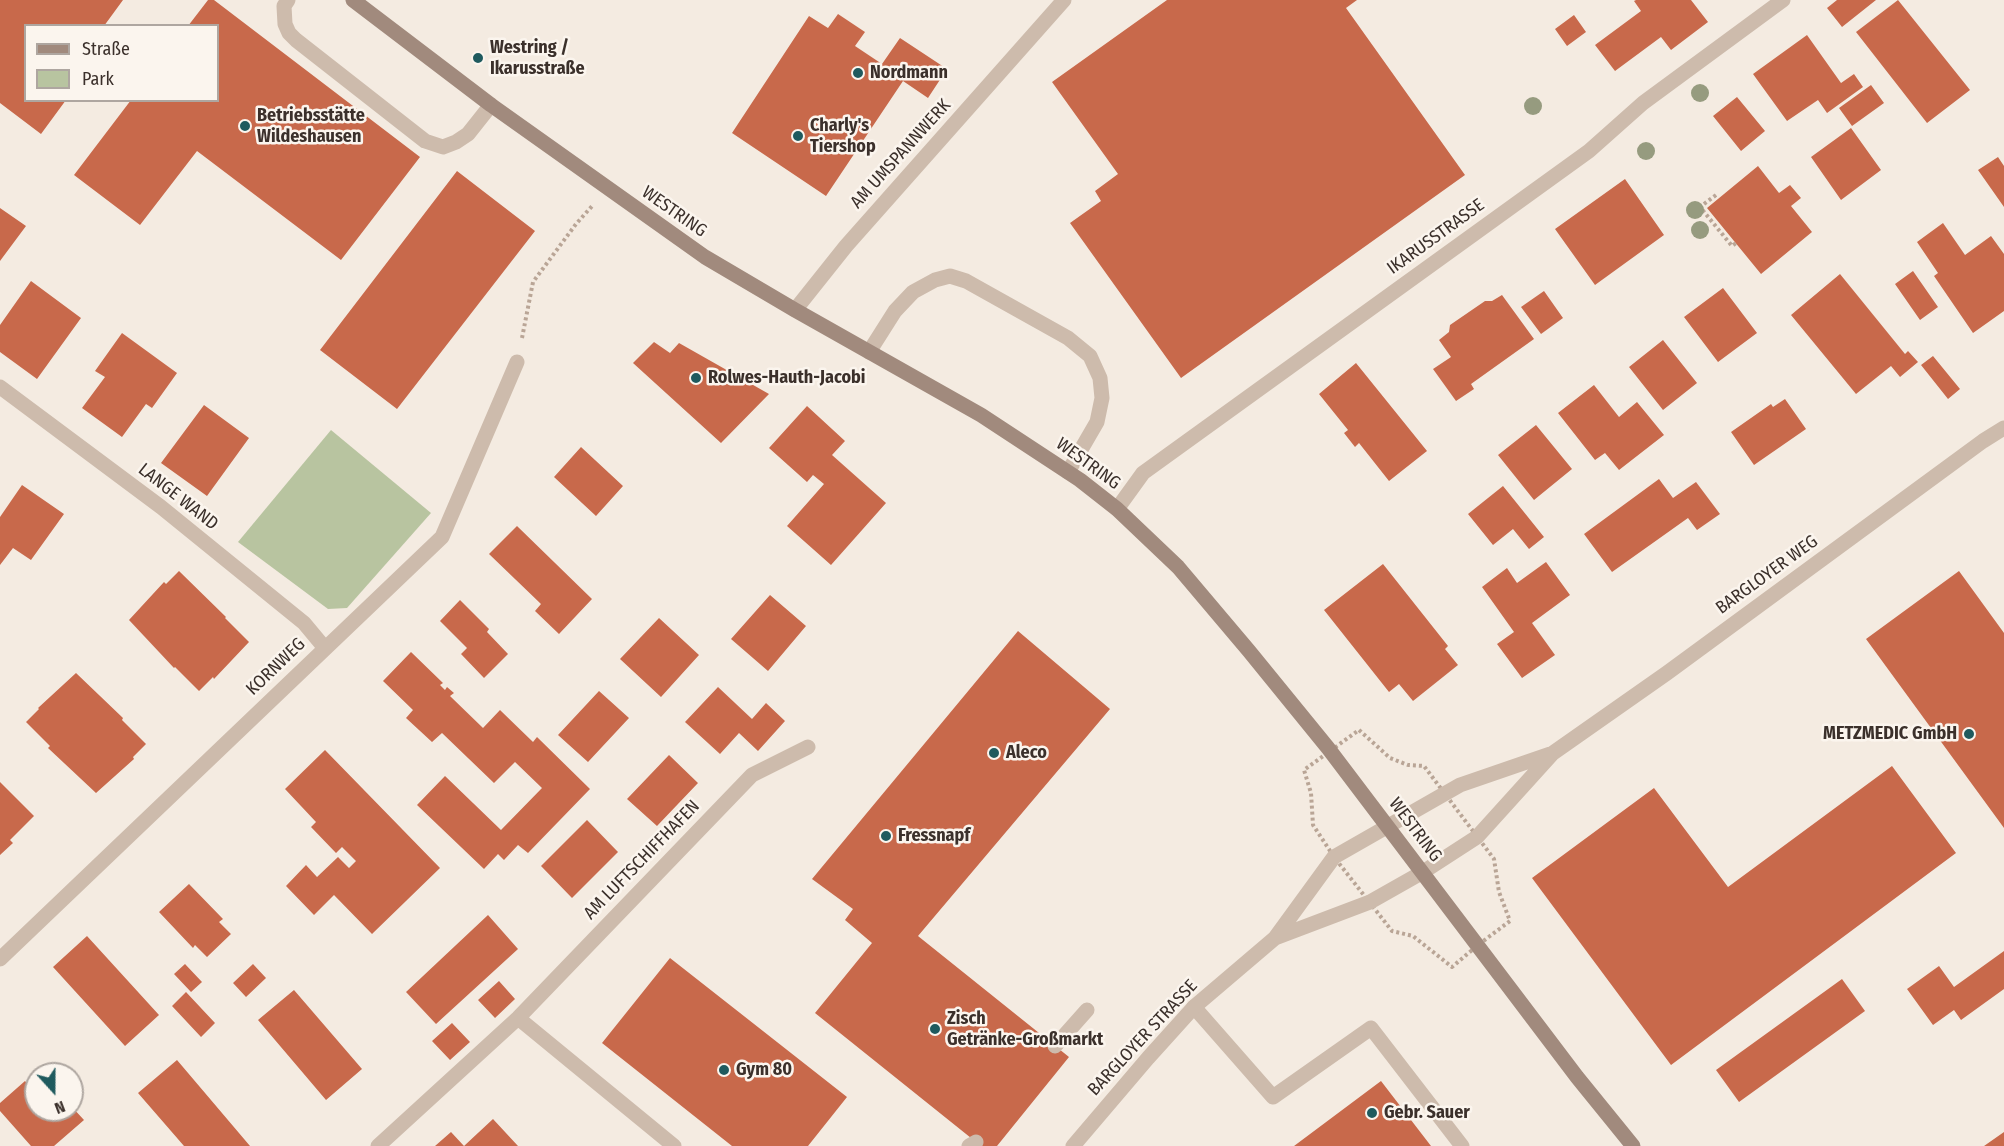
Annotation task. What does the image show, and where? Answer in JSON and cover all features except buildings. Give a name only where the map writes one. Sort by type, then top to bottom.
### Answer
[{"type":"main road","name":"WESTRING","points":[[353,0],[491,105],[705,257],[981,415],[1068,472],[1117,509],[1178,567],[1257,659],[1423,872],[1577,1077],[1633,1146]]},
{"type":"street","points":[[288,0],[284,6],[285,24],[296,40],[425,141],[443,147],[456,142],[468,134],[491,105]]},
{"type":"street","name":"AM UMSPANNWERK","points":[[795,310],[846,246],[1064,0]]},
{"type":"street","name":"IKARUSSTRASSE","points":[[1117,509],[1143,473],[1589,151],[1643,103],[1783,0]]},
{"type":"street","points":[[869,352],[896,311],[913,292],[935,280],[950,276],[966,280],[1068,338],[1090,356],[1100,378],[1102,398],[1097,422],[1068,472]]},
{"type":"street","name":"KORNWEG","points":[[0,959],[324,647],[442,537],[517,362]]},
{"type":"street","name":"LANGE WAND","points":[[0,387],[161,507],[304,623],[324,647]]},
{"type":"street","name":"BARGLOYER WEG","points":[[1423,872],[1477,837],[1553,753],[2004,428]]},
{"type":"street","name":"AM LUFTSCHIFFHAFEN","points":[[378,1146],[518,1018],[752,774],[808,747]]},
{"type":"street","name":"BARGLOYER WEG","points":[[1387,826],[1460,785],[1553,753]]},
{"type":"street","name":"BARGLOYER STRASSE","points":[[1073,1146],[1194,1007],[1275,938],[1334,857],[1387,826]]},
{"type":"street","name":"BARGLOYER STRASSE","points":[[1275,938],[1370,902],[1423,872]]},
{"type":"street","points":[[1194,1007],[1273,1097],[1371,1028],[1462,1146]]},
{"type":"street","points":[[1055,1046],[1087,1010]]},
{"type":"street","points":[[518,1018],[674,1146]]},
{"type":"path","points":[[517,362],[533,282],[576,224],[608,190]]},
{"type":"path","points":[[1716,195],[1700,207],[1732,246],[1736,243]]},
{"type":"path","points":[[1359,730],[1390,758],[1408,765],[1424,766]]},
{"type":"path","points":[[1304,770],[1311,793],[1313,825]]},
{"type":"path","points":[[1494,859],[1499,892],[1510,921]]},
{"type":"path","points":[[1392,931],[1413,936],[1452,967]]},
{"type":"green space","points":[[331,430],[431,513],[347,608],[328,609],[238,542]]},
{"type":"place","name":"Westring / Ikarusstraße","points":[[478,58]]},
{"type":"place","name":"Nordmann","points":[[858,73]]},
{"type":"place","name":"Betriebsstätte Wildeshausen","points":[[245,126]]},
{"type":"place","name":"Charly's Tiershop","points":[[798,136]]},
{"type":"place","name":"Rolwes-Hauth-Jacobi","points":[[696,378]]},
{"type":"place","name":"METZMEDIC GmbH","points":[[1969,734]]},
{"type":"place","name":"Aleco","points":[[994,753]]},
{"type":"place","name":"Fressnapf","points":[[886,836]]},
{"type":"place","name":"Zisch Getränke-Großmarkt","points":[[935,1029]]},
{"type":"place","name":"Gym 80","points":[[724,1070]]},
{"type":"place","name":"Gebr. Sauer","points":[[1372,1113]]}]
